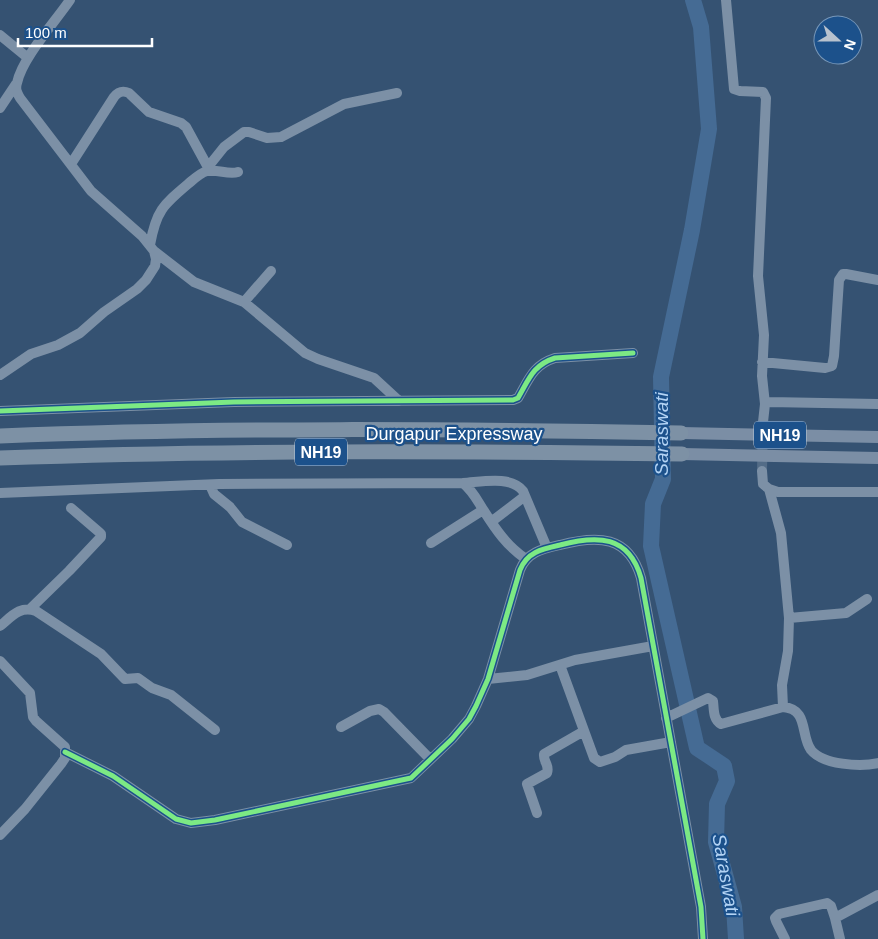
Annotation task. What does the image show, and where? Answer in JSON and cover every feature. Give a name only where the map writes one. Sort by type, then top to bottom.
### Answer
[{"type":"highway","name":"Durgapur Expressway","points":[[0,436],[327,430],[681,433]]},
{"type":"highway","name":"Durgapur Expressway","points":[[0,458],[301,452],[682,454]]},
{"type":"main road","name":"Durgapur Expressway","points":[[681,433],[878,437]]},
{"type":"main road","name":"Durgapur Expressway","points":[[682,454],[878,458]]},
{"type":"street","points":[[0,108],[16,84],[28,58],[70,0]]},
{"type":"street","points":[[726,0],[734,89],[763,92],[766,98],[758,276],[764,335],[762,376],[765,404],[763,422]]},
{"type":"street","points":[[0,35],[28,58]]},
{"type":"street","points":[[16,84],[16,91],[20,98],[98,198],[152,248],[194,282],[244,302],[306,353],[374,378],[399,401]]},
{"type":"street","points":[[71,164],[114,97],[120,92],[125,92],[129,93],[149,112],[181,123],[186,127],[209,169],[227,173],[238,172]]},
{"type":"street","points":[[0,375],[31,354],[58,346],[74,338],[104,312],[137,289],[146,280],[155,266],[156,259],[152,248],[155,223],[163,206],[196,177],[209,169],[224,147],[244,132],[274,139],[344,104],[397,93]]},
{"type":"street","points":[[244,302],[271,271]]},
{"type":"street","points":[[762,362],[825,368],[832,366],[840,276],[846,274],[878,280]]},
{"type":"street","points":[[0,411],[234,402],[512,400],[518,398],[534,371],[546,361],[554,358],[633,353]]},
{"type":"street","points":[[765,404],[769,402],[878,404]]},
{"type":"street","points":[[762,471],[763,484],[769,489],[778,492],[878,492]]},
{"type":"street","points":[[0,494],[210,485],[506,481],[520,487],[547,548]]},
{"type":"street","points":[[463,482],[475,495],[491,522],[512,550],[526,559]]},
{"type":"street","points":[[210,485],[214,494],[230,507],[242,522],[287,545]]},
{"type":"street","points":[[769,489],[781,533],[789,618],[788,651],[782,685],[783,707]]},
{"type":"street","points":[[491,522],[525,496]]},
{"type":"street","points":[[30,609],[101,537],[102,534],[71,508]]},
{"type":"street","points":[[431,543],[483,510]]},
{"type":"street","points":[[65,752],[113,776],[176,819],[191,823],[215,820],[404,781],[419,773],[430,759],[452,739],[468,719],[482,695],[520,570],[526,559],[536,551],[581,539],[593,538],[609,542],[626,551],[637,564],[639,571],[668,717],[701,907],[703,939]]},
{"type":"street","points":[[789,618],[846,612],[867,599]]},
{"type":"street","points":[[0,626],[21,609],[30,609],[101,654],[125,679],[138,678],[152,688],[171,695],[216,730]]},
{"type":"street","points":[[488,679],[527,675],[583,658],[653,646]]},
{"type":"street","points":[[0,660],[27,688],[31,696],[33,717],[65,747],[65,758],[61,764],[25,809],[0,835]]},
{"type":"street","points":[[560,665],[594,758],[600,762],[615,757],[626,750],[671,742]]},
{"type":"street","points":[[668,717],[711,699],[716,718],[721,724],[783,707],[791,709],[799,715],[804,726],[807,742],[812,751],[817,755],[851,764],[878,763]]},
{"type":"street","points":[[341,727],[370,711],[378,709],[384,712],[430,759]]},
{"type":"street","points":[[538,813],[527,784],[547,773],[548,767],[544,754],[584,731]]},
{"type":"street","points":[[835,918],[878,895]]},
{"type":"street","points":[[785,939],[775,918],[779,914],[827,903],[831,906],[840,939]]},
{"type":"waterway","name":"Saraswati","points":[[693,0],[701,27],[709,129],[692,230],[661,377],[663,479],[653,504],[651,546],[697,748],[724,766],[727,781],[717,804],[716,842],[734,907],[736,939]]},
{"type":"tunnel","points":[[762,471],[763,422]]},
{"type":"cycle path","points":[[0,411],[234,402],[513,400],[518,398],[532,374],[541,365],[555,358],[633,353]]},
{"type":"cycle path","points":[[65,752],[113,776],[176,819],[191,823],[215,820],[411,778],[452,739],[469,719],[476,706],[488,679],[520,570],[527,559],[541,550],[574,542],[587,540],[610,542],[620,546],[628,553],[636,564],[641,578],[701,907],[703,939]]}]
